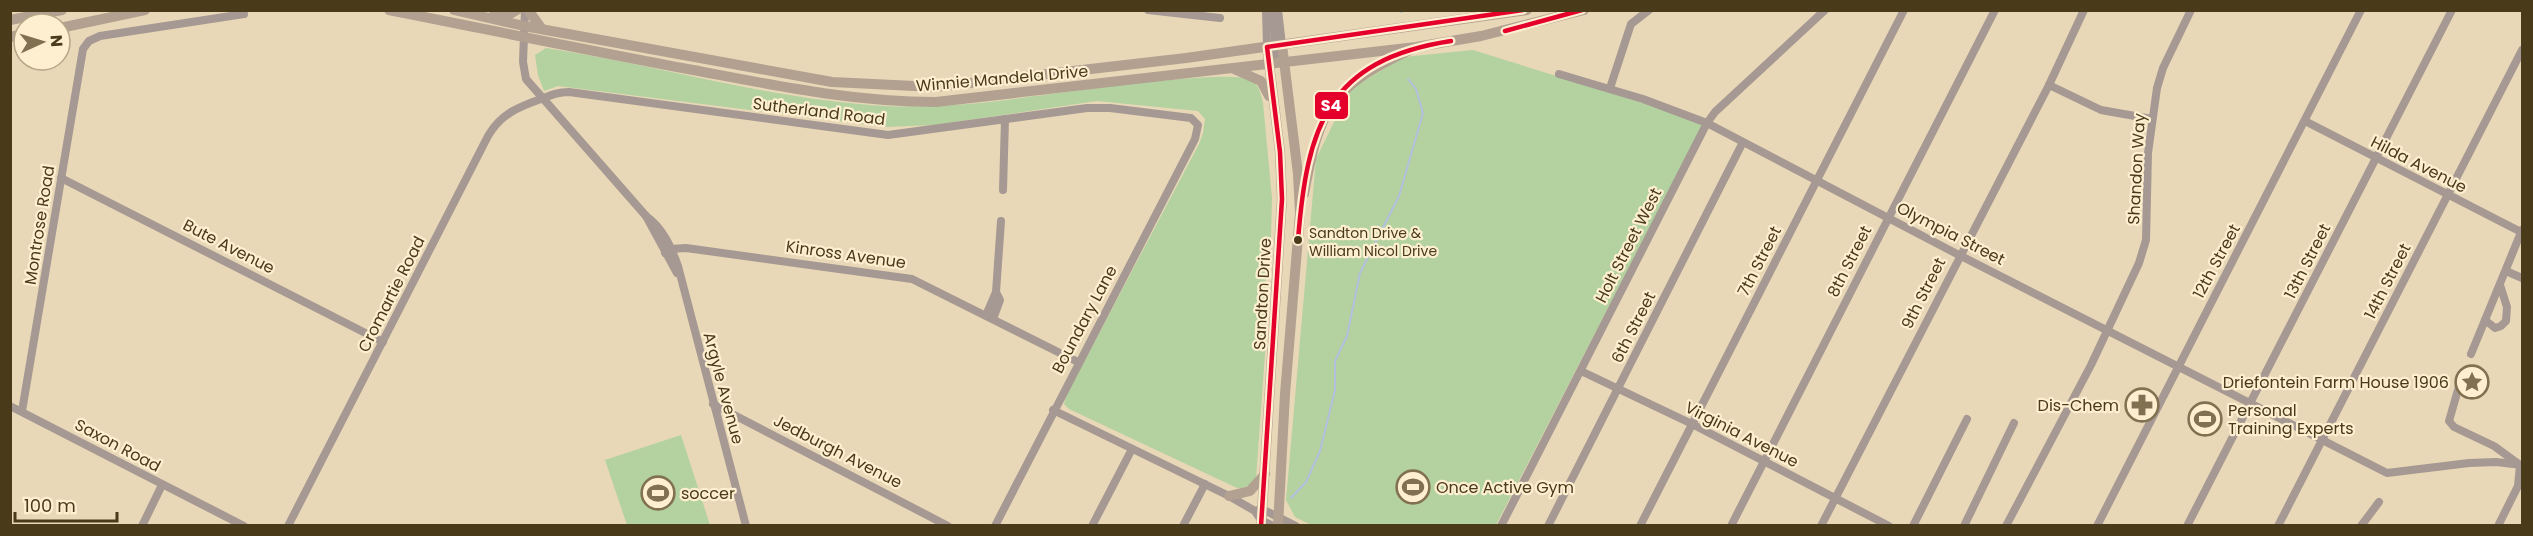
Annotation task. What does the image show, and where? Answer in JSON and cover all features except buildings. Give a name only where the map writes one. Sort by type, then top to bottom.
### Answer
[{"type":"main road","points":[[10,20],[62,10]]},
{"type":"main road","points":[[72,25],[145,10]]},
{"type":"main road","name":"Winnie Mandela Drive","points":[[389,10],[523,38],[823,94],[897,101],[962,100],[1416,47],[1481,36],[1584,10]]},
{"type":"main road","name":"Winnie Mandela Drive","points":[[454,10],[524,26],[823,81],[895,87],[935,87],[980,83],[1275,46],[1527,10]]},
{"type":"main road","points":[[484,17],[510,14],[517,10]]},
{"type":"main road","points":[[527,10],[542,29]]},
{"type":"main road","points":[[1275,46],[1276,63]]},
{"type":"main road","points":[[1300,213],[1310,159],[1318,129],[1327,109],[1357,79],[1416,47]]},
{"type":"main road","name":"Sandton Drive","points":[[1260,516],[1265,474],[1282,199],[1275,109],[1276,63]]},
{"type":"main road","name":"Sandton Drive","points":[[1276,63],[1297,162],[1300,213],[1277,522]]},
{"type":"main road","points":[[1230,68],[1261,81],[1275,109]]},
{"type":"main road","points":[[1229,496],[1250,491],[1265,474]]},
{"type":"street","name":"Argyle Avenue","points":[[527,10],[523,38],[525,74],[542,98],[659,228],[681,279],[746,525]]},
{"type":"street","points":[[1148,10],[1220,18]]},
{"type":"street","points":[[1266,10],[1275,46]]},
{"type":"street","points":[[1273,10],[1275,46]]},
{"type":"street","points":[[1275,46],[1278,10]]},
{"type":"street","points":[[1610,88],[1631,24],[1649,10]]},
{"type":"street","name":"Holt Street West","points":[[1501,525],[1707,123],[1731,96],[1825,10]]},
{"type":"street","name":"7th Street","points":[[1640,525],[1904,10]]},
{"type":"street","name":"8th Street","points":[[1731,525],[1995,10]]},
{"type":"street","name":"9th Street","points":[[1821,525],[2049,85],[2084,10]]},
{"type":"street","name":"Shandon Way","points":[[2006,525],[2108,330],[2139,263],[2146,240],[2148,153],[2157,88],[2163,68],[2191,10]]},
{"type":"street","name":"12th Street","points":[[2097,525],[2361,10]]},
{"type":"street","name":"13th Street","points":[[2187,525],[2452,10]]},
{"type":"street","name":"Montrose Road","points":[[22,411],[80,60],[86,44],[100,36],[167,30],[244,14]]},
{"type":"street","name":"14th Street","points":[[2278,525],[2523,50]]},
{"type":"street","name":"Olympia Street","points":[[1559,74],[1610,88],[1707,123],[1959,255],[2389,473],[2469,463],[2521,465]]},
{"type":"street","points":[[2049,85],[2101,110],[2152,119]]},
{"type":"street","name":"Sutherland Road","points":[[542,98],[556,93],[577,93],[888,135],[1077,109],[1110,108],[1188,117],[1198,125]]},
{"type":"street","name":"Cromartie Road","points":[[288,525],[494,126],[514,109],[542,98]]},
{"type":"street","points":[[1003,190],[1005,119]]},
{"type":"street","name":"Hilda Avenue","points":[[2305,121],[2448,196],[2522,231]]},
{"type":"street","name":"Boundary Lane","points":[[994,525],[1195,139],[1198,125]]},
{"type":"street","name":"6th Street","points":[[1548,525],[1743,142]]},
{"type":"street","name":"Bute Avenue","points":[[62,178],[383,342]]},
{"type":"street","points":[[989,317],[1000,300],[996,292],[1001,222]]},
{"type":"street","points":[[2471,354],[2522,231]]},
{"type":"street","name":"Kinross Avenue","points":[[668,251],[707,251],[900,276],[928,285],[1078,362]]},
{"type":"street","points":[[2506,271],[2523,278]]},
{"type":"street","points":[[2486,320],[2495,328],[2506,321],[2507,307],[2500,285]]},
{"type":"street","name":"Virginia Avenue","points":[[1581,371],[1692,424],[1888,525]]},
{"type":"street","points":[[2462,376],[2449,421],[2454,426],[2494,446],[2521,465],[2518,486],[2498,525]]},
{"type":"street","name":"Jedburgh Avenue","points":[[713,404],[948,525]]},
{"type":"street","name":"Saxon Road","points":[[10,406],[244,525]]},
{"type":"street","points":[[1053,410],[1229,496],[1260,516],[1296,525]]},
{"type":"street","points":[[1913,525],[1967,419]]},
{"type":"street","points":[[1964,525],[2014,423]]},
{"type":"street","points":[[1092,525],[1131,449]]},
{"type":"street","points":[[1182,525],[1205,484]]},
{"type":"street","points":[[142,525],[162,485]]},
{"type":"street","points":[[2361,525],[2379,502]]},
{"type":"street","name":"Argyle Avenue","points":[[740,525],[741,505]]},
{"type":"green space","points":[[546,48],[800,97],[885,106],[970,104],[1178,79],[1237,77],[1251,80],[1258,87],[1263,103],[1272,198],[1271,237],[1264,259],[1266,340],[1256,479],[1248,486],[1237,488],[1069,409],[1064,404],[1066,396],[1199,144],[1205,119],[1198,111],[1097,101],[934,125],[887,127],[558,86],[544,91],[538,75],[535,55]]},
{"type":"green space","points":[[1473,50],[1704,122],[1496,525],[1311,525],[1295,517],[1286,500],[1316,159],[1350,89],[1404,57]]},
{"type":"green space","name":"soccer","points":[[681,435],[710,525],[627,525],[605,460]]},
{"type":"waterway","points":[[1291,498],[1306,482],[1320,451],[1335,390],[1335,361],[1347,336],[1360,273],[1399,196],[1423,113],[1416,89],[1408,79]]},
{"type":"transit line","name":"S4","points":[[1261,526],[1282,199],[1280,152],[1267,47],[1523,10]]},
{"type":"transit line","name":"S4","points":[[1505,31],[1582,10]]},
{"type":"transit line","name":"S4","points":[[1298,240],[1308,164],[1318,132],[1331,105],[1350,83],[1376,64],[1409,50],[1451,41]]},
{"type":"place","name":"Sandton Drive & William Nicol Drive","points":[[1298,240]]},
{"type":"place","name":"Driefontein Farm House 1906","points":[[2472,382]]},
{"type":"place","name":"Dis-Chem","points":[[2142,405]]},
{"type":"place","name":"Personal Training Experts","points":[[2205,419]]},
{"type":"place","name":"Once Active Gym","points":[[1413,487]]},
{"type":"place","name":"soccer","points":[[658,493]]}]
